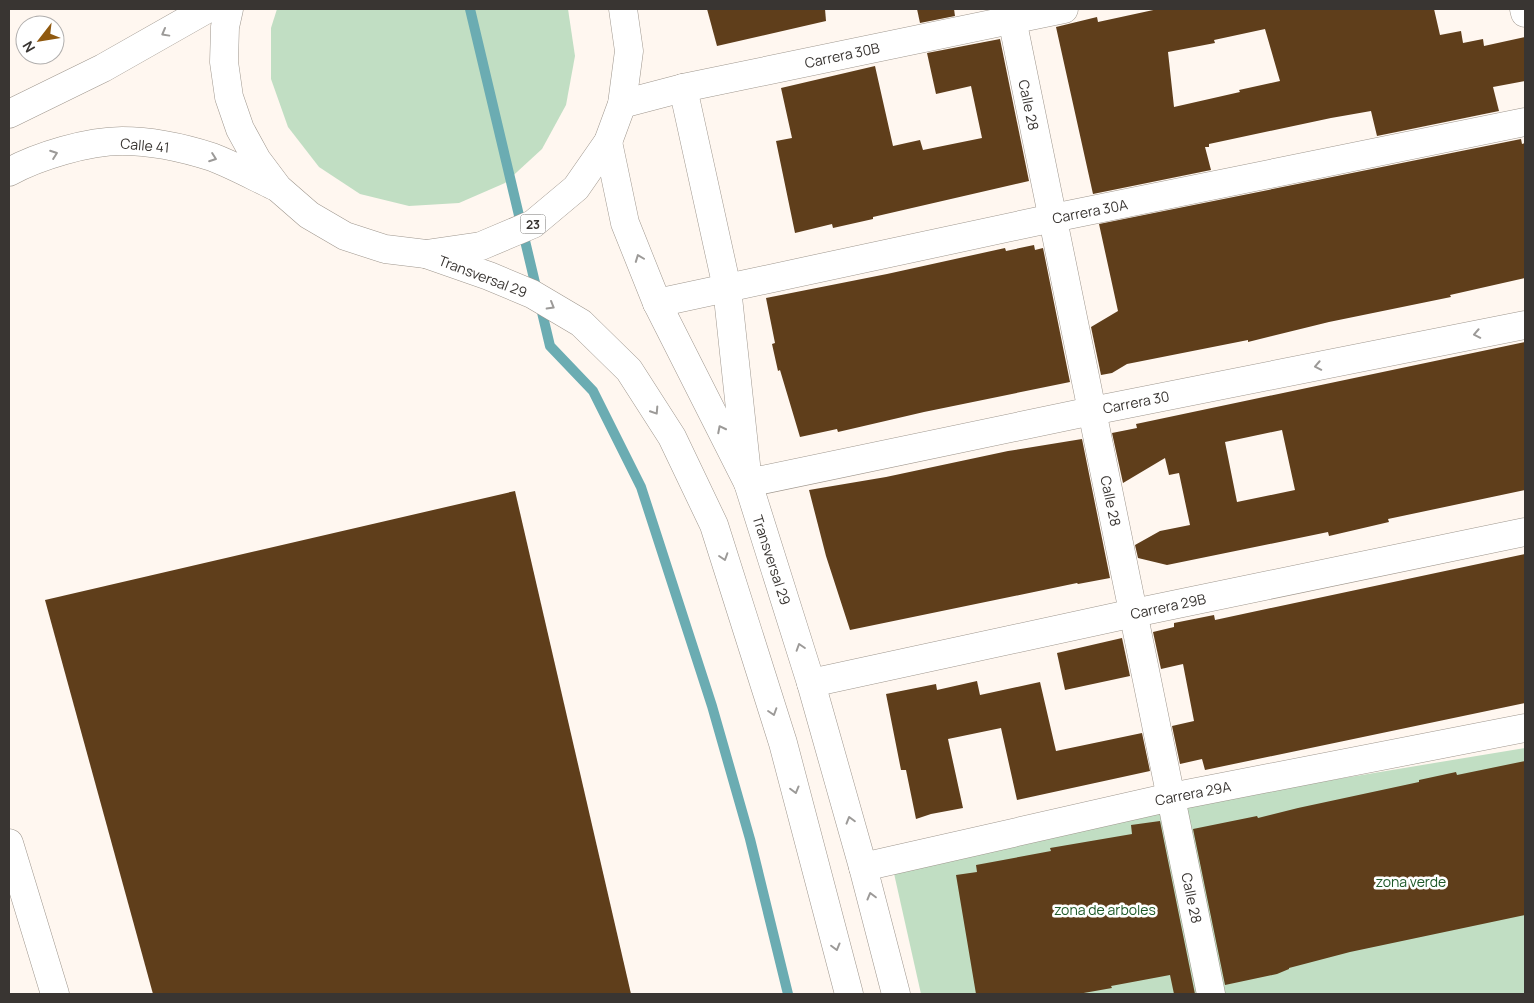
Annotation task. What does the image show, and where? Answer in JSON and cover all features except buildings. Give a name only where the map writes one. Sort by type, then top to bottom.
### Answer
[{"type":"main road","points":[[9,114],[102,68],[207,9]]},
{"type":"main road","name":"23","points":[[229,9],[225,27],[224,62],[229,97],[240,129],[257,160],[278,188],[309,215],[345,236],[385,249],[426,254],[481,246],[533,224],[576,188],[608,142],[622,104],[629,51],[623,9]]},
{"type":"main road","name":"Carrera 30B","points":[[622,104],[684,88],[1011,14],[1064,9]]},
{"type":"main road","points":[[1524,9],[1525,13]]},
{"type":"main road","name":"Calle 28","points":[[1011,14],[1211,994]]},
{"type":"main road","points":[[684,88],[727,288],[748,484]]},
{"type":"main road","name":"Carrera 30A","points":[[657,303],[1053,218],[1525,122]]},
{"type":"main road","name":"Calle 41","points":[[9,172],[70,148],[121,141],[164,145],[212,157],[278,188]]},
{"type":"main road","name":"Transversal 29","points":[[608,142],[625,222],[657,303],[748,484],[811,683],[863,867],[896,994]]},
{"type":"main road","name":"Transversal 29","points":[[426,254],[532,294],[581,323],[629,370],[672,437],[714,525],[780,734],[848,994]]},
{"type":"main road","name":"Carrera 30","points":[[748,484],[1092,411],[1525,325]]},
{"type":"main road","name":"Carrera 29B","points":[[811,683],[1134,613],[1525,532]]},
{"type":"main road","name":"Carrera 29A","points":[[863,867],[1171,797],[1525,728]]},
{"type":"main road","points":[[9,844],[55,994]]},
{"type":"green space","points":[[277,9],[568,9],[575,56],[566,105],[542,149],[505,183],[459,203],[409,206],[360,194],[319,167],[288,127],[271,79],[271,28]]},
{"type":"green space","name":"zona verde","points":[[1525,748],[1525,994],[921,994],[893,869],[1174,806]]},
{"type":"waterway","points":[[470,9],[550,346],[593,391],[641,487],[712,706],[750,839],[788,994]]},
{"type":"park label","name":"zona de arboles","points":[[1105,909]]}]
